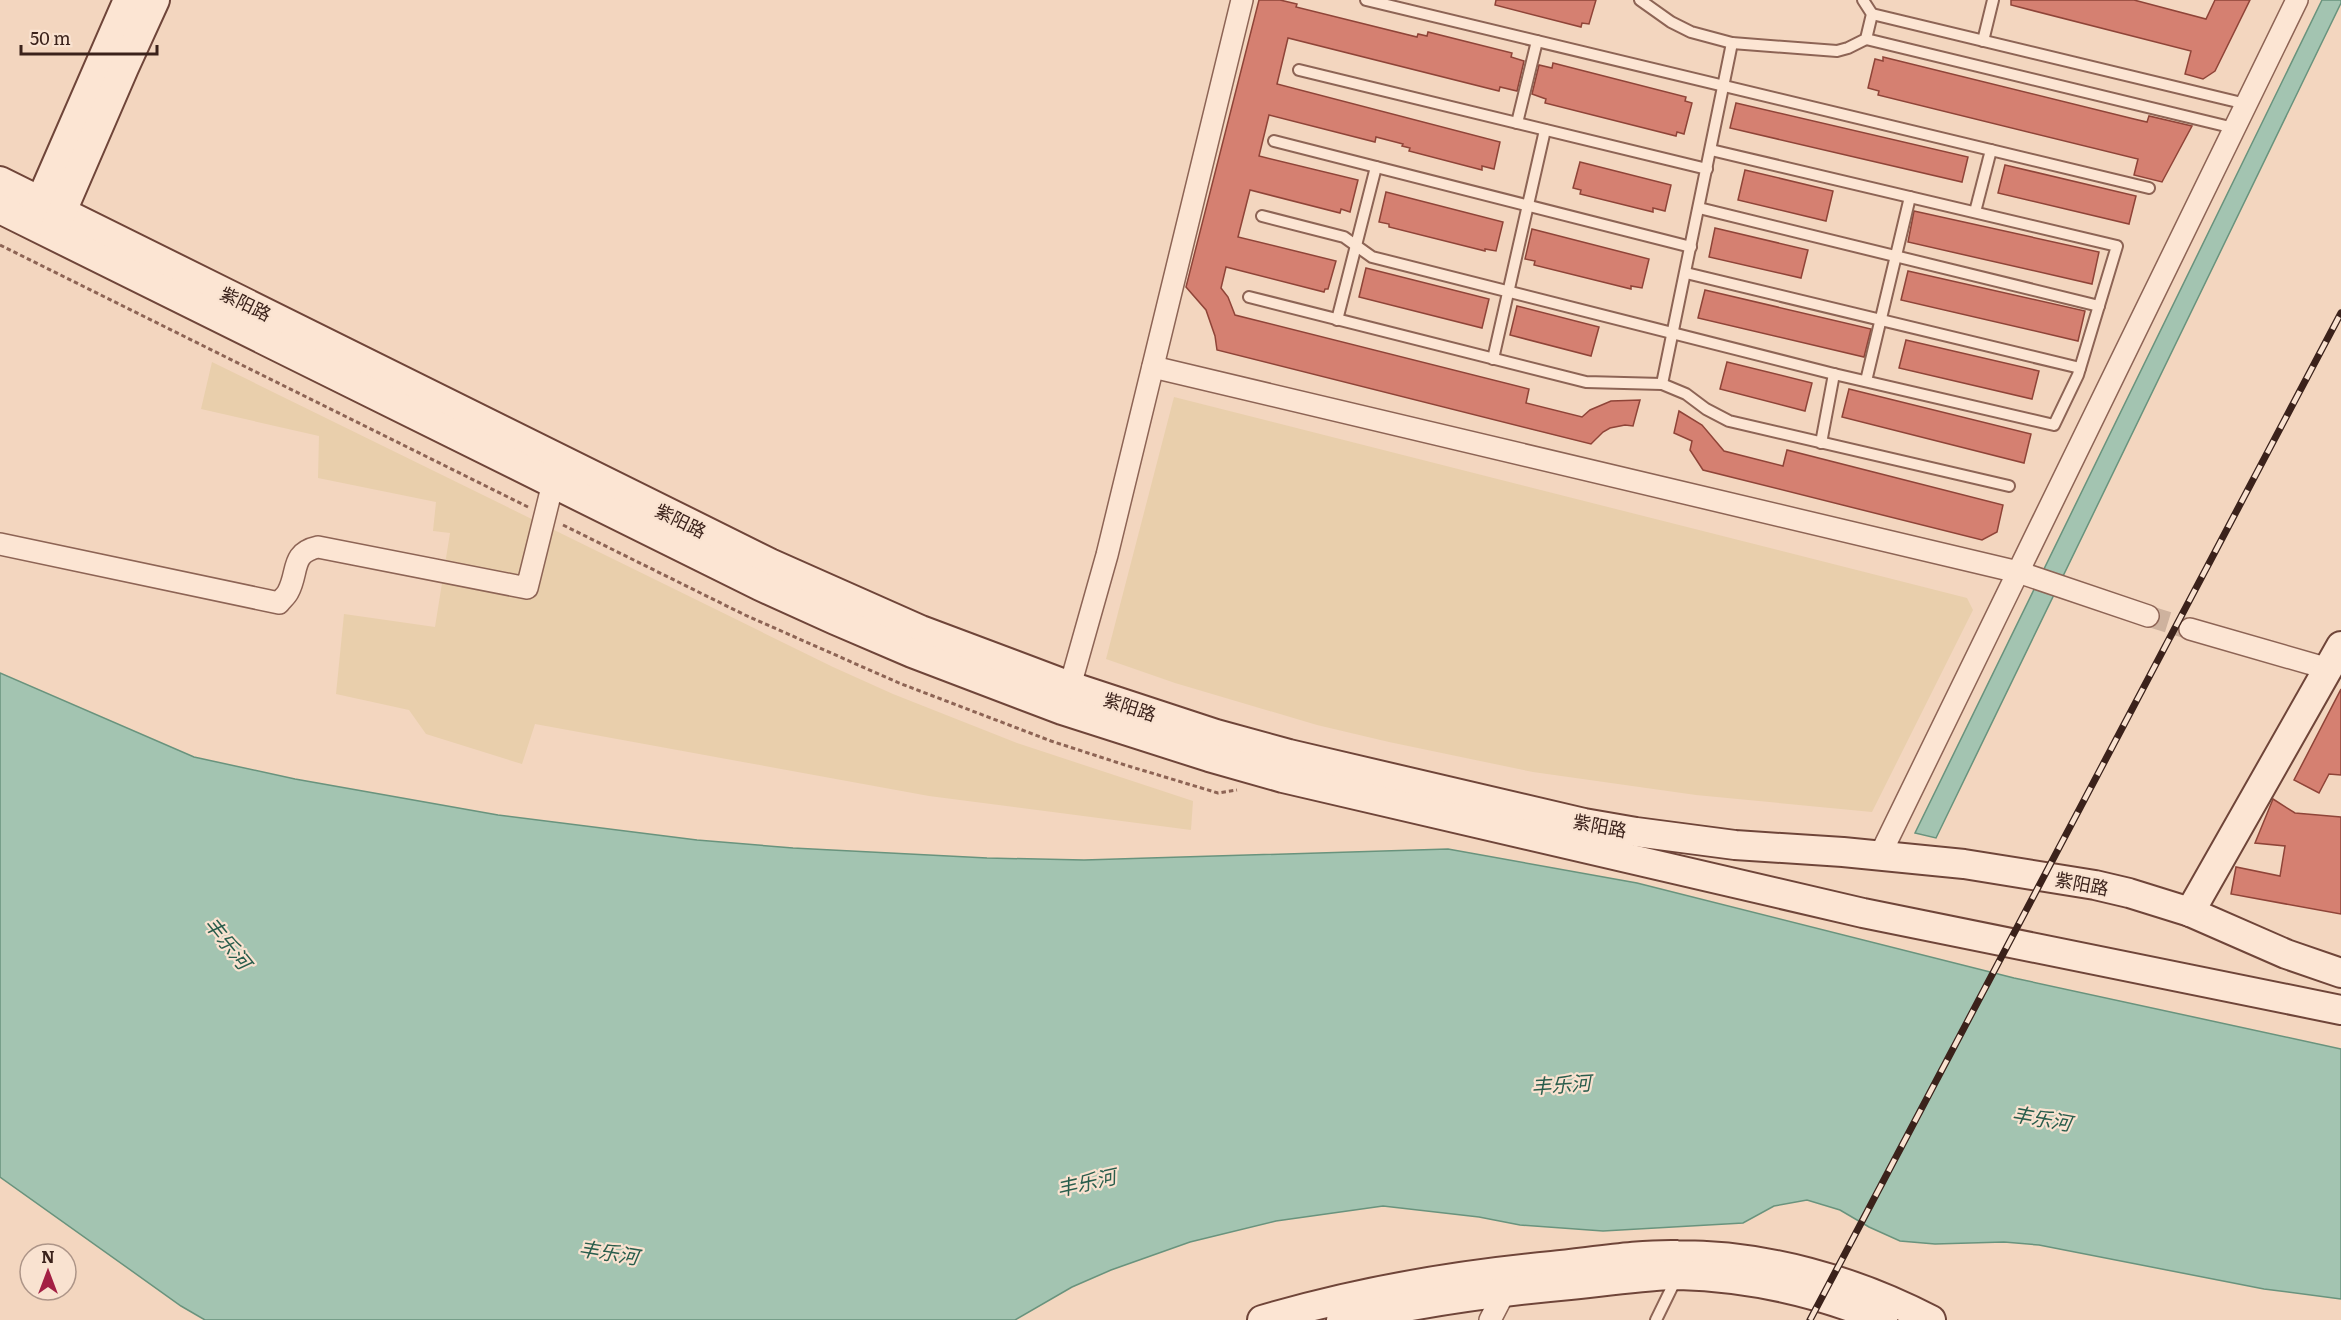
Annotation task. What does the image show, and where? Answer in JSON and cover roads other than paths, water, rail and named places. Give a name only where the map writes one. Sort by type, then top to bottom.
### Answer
[{"type":"main road","points":[[46,218],[128,0]]},
{"type":"main road","points":[[46,218],[124,68],[155,0]]},
{"type":"main road","name":"紫阳路","points":[[0,181],[46,218],[553,483],[759,586],[912,653],[1062,710],[1209,757],[1296,781],[1863,913],[2341,1010]]},
{"type":"main road","name":"紫阳路","points":[[0,209],[46,218],[770,563],[910,625],[1070,686],[1205,730],[1289,754],[1584,823],[1724,844],[1880,855],[1964,864],[2096,885],[2190,912],[2286,954],[2341,974]]},
{"type":"main road","points":[[2190,912],[2335,658]]},
{"type":"main road","points":[[1262,1320],[1336,1300],[1443,1279],[1503,1270],[1677,1255],[1746,1260],[1813,1274],[1886,1299],[1931,1320]]},
{"type":"main road","points":[[1341,1320],[1447,1299],[1505,1291],[1677,1275],[1743,1281],[1775,1287],[1843,1305],[1883,1320]]},
{"type":"street","points":[[1070,686],[1107,555],[1242,0]]},
{"type":"street","points":[[1880,855],[2023,574],[2297,0]]},
{"type":"street","points":[[1153,367],[2023,574],[2148,616]]},
{"type":"street","points":[[0,544],[279,603],[288,592],[300,556],[308,549],[318,547],[527,588],[553,483]]},
{"type":"street","points":[[2190,629],[2335,658]]},
{"type":"street","points":[[1490,1320],[1505,1291]]},
{"type":"lane","points":[[1366,0],[2149,188]]},
{"type":"lane","points":[[1640,0],[1671,22],[1691,32],[1732,43],[1837,51],[1866,39],[2234,128]]},
{"type":"lane","points":[[1863,0],[1872,14],[2246,104]]},
{"type":"lane","points":[[1983,41],[1993,0]]},
{"type":"lane","points":[[1866,39],[1872,14]]},
{"type":"lane","points":[[1517,123],[1537,41]]},
{"type":"lane","points":[[1662,384],[1732,43]]},
{"type":"lane","points":[[1299,70],[1707,169]]},
{"type":"lane","points":[[1493,359],[1545,130]]},
{"type":"lane","points":[[1274,141],[1691,247]]},
{"type":"lane","points":[[1262,216],[1344,237],[1372,257],[1834,374],[2054,425],[2080,368],[2117,246],[1711,150]]},
{"type":"lane","points":[[1975,212],[1990,150]]},
{"type":"lane","points":[[1337,320],[1376,167]]},
{"type":"lane","points":[[1866,381],[1911,197]]},
{"type":"lane","points":[[1699,208],[2099,306]]},
{"type":"lane","points":[[1686,273],[2080,368]]},
{"type":"lane","points":[[1249,297],[1586,382],[1662,384],[1686,394],[1706,409],[1729,421],[2009,486]]},
{"type":"lane","points":[[1821,443],[1834,374]]},
{"type":"lane","points":[[1656,1320],[1677,1275]]},
{"type":"water","points":[[2322,0],[2341,0],[2341,3],[1936,838],[1915,833]]},
{"type":"water","name":"丰乐河","points":[[0,673],[194,757],[295,779],[498,815],[697,840],[793,848],[987,858],[1084,860],[1448,849],[1637,883],[2014,978],[2341,1049],[2341,1299],[2264,1289],[2039,1245],[2004,1242],[1935,1244],[1900,1241],[1840,1210],[1807,1200],[1774,1206],[1743,1223],[1603,1231],[1520,1225],[1479,1217],[1383,1206],[1276,1221],[1190,1242],[1111,1270],[1072,1287],[1015,1320],[205,1320],[181,1306],[0,1177]]},
{"type":"tunnel","points":[[2148,616],[2190,629]]},
{"type":"railway","points":[[1810,1320],[2341,313]]}]
